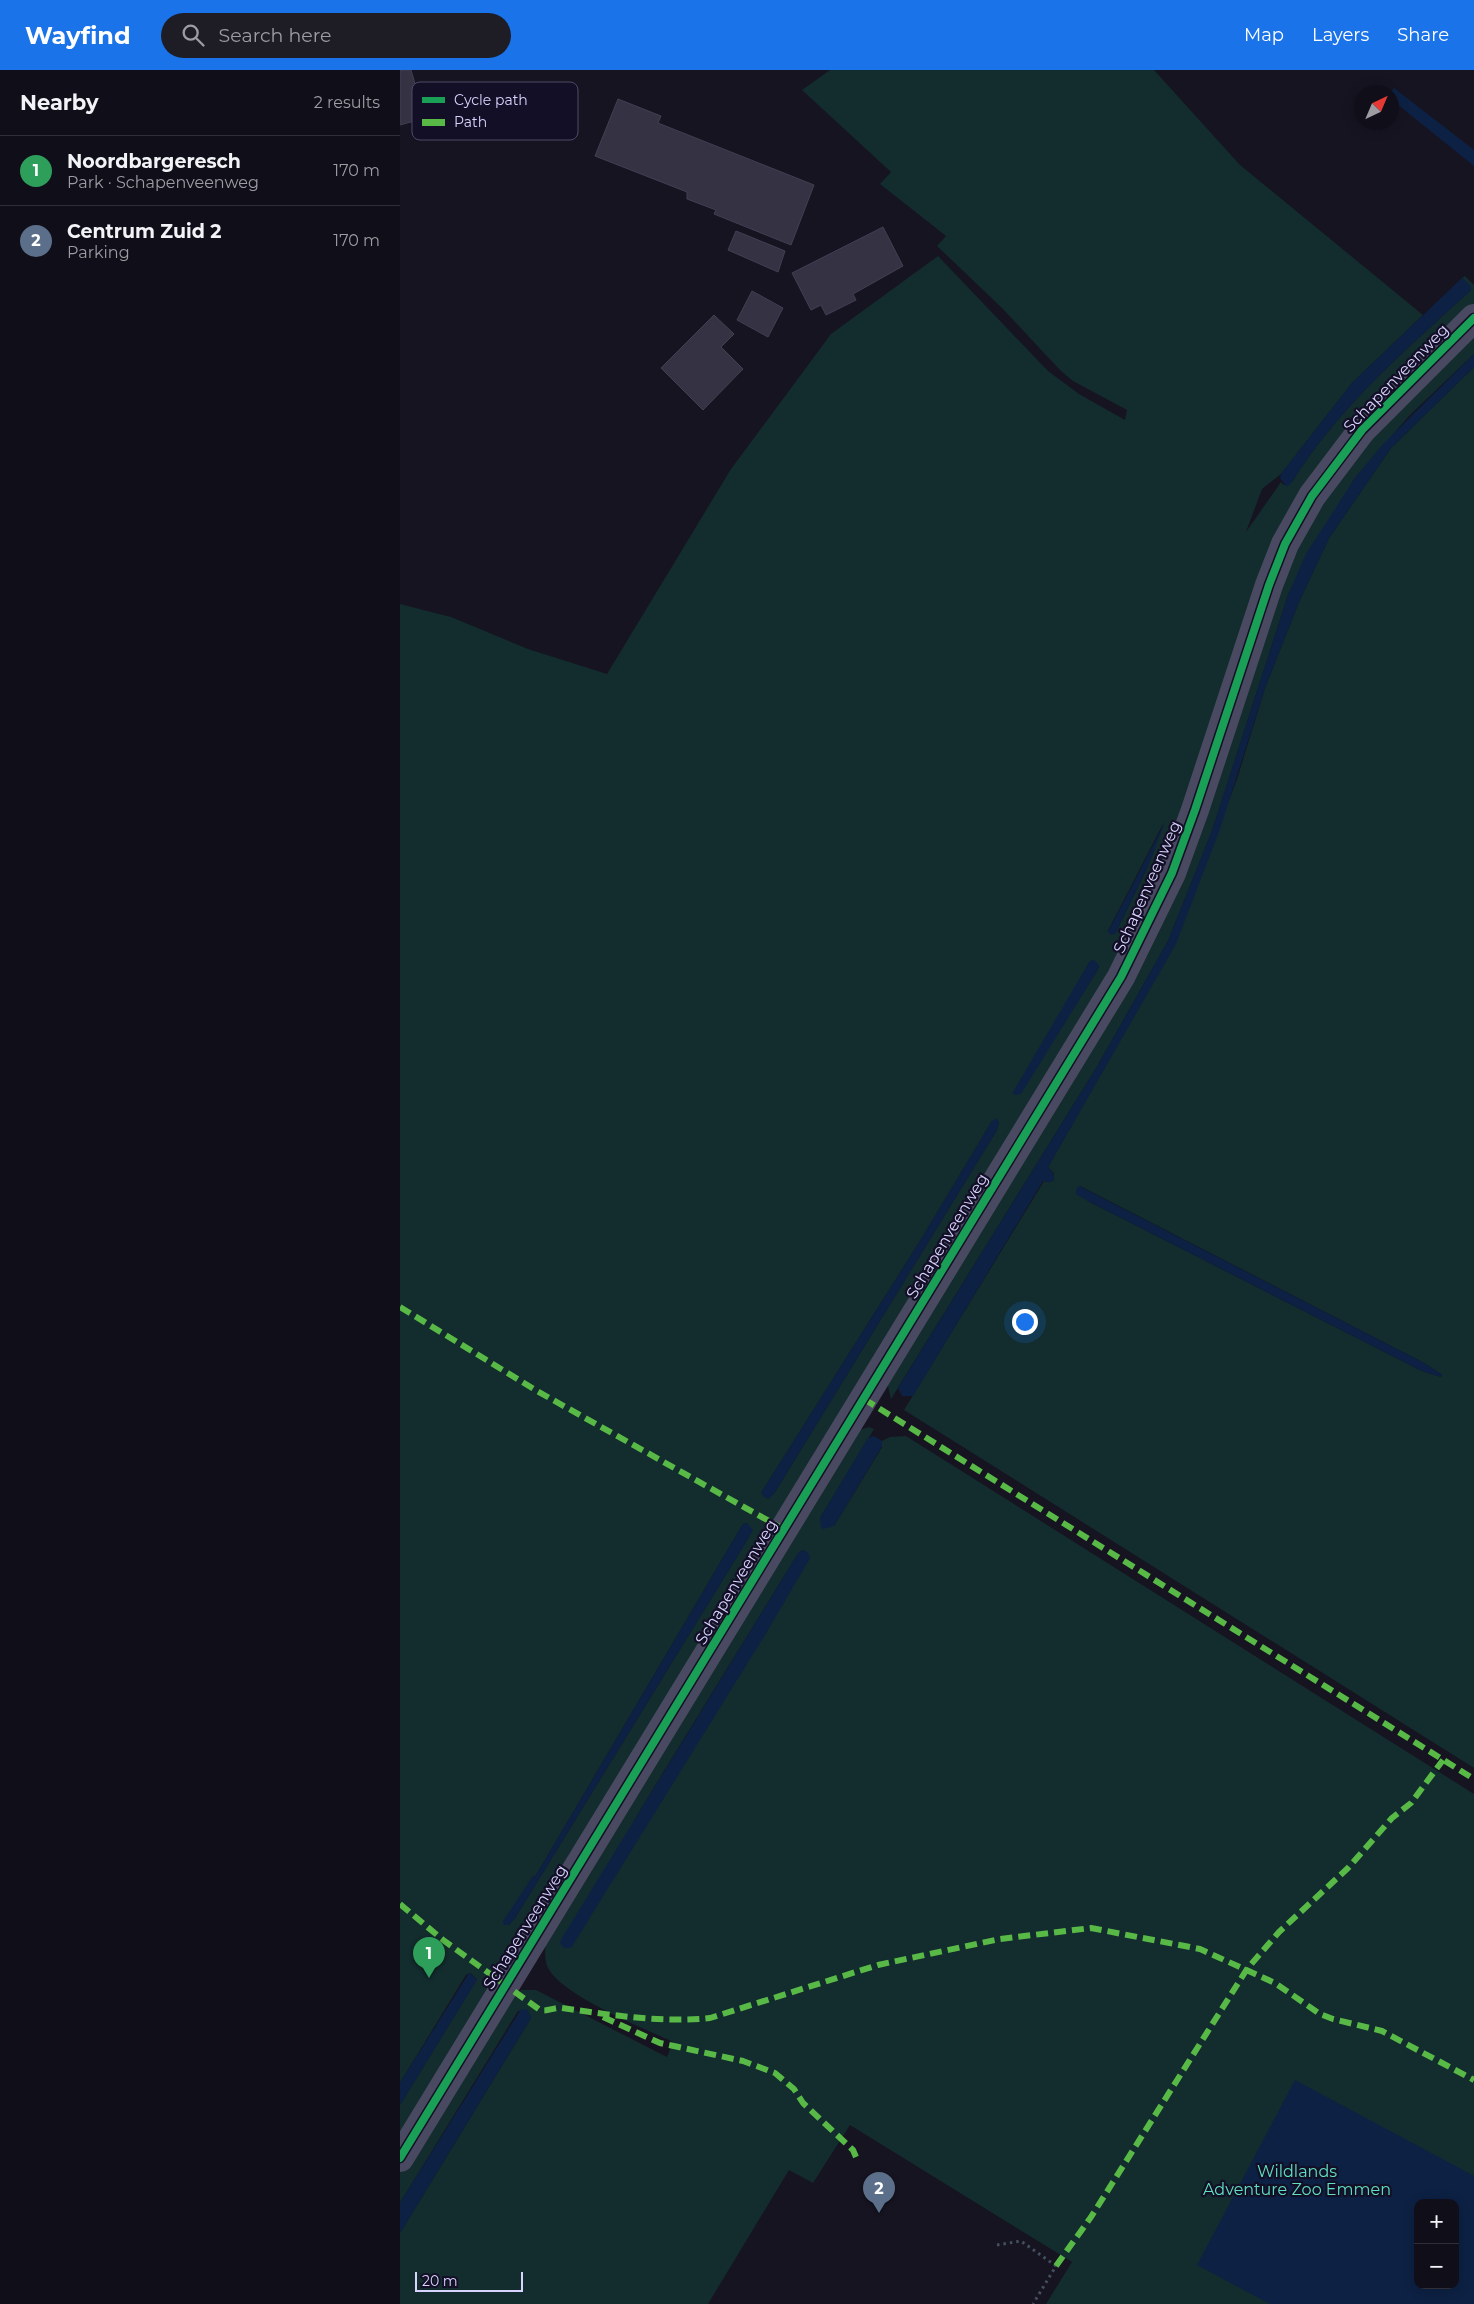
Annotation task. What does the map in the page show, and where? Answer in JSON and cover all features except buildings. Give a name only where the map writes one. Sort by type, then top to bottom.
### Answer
[{"type":"street","name":"Schapenveenweg","points":[[400,2158],[1121,977],[1172,873],[1195,810],[1269,585],[1285,544],[1312,496],[1362,430],[1474,318]]},
{"type":"path","points":[[997,2245],[1021,2241],[1056,2266],[1033,2304]]},
{"type":"green space","points":[[830,70],[1154,70],[1240,165],[1423,315],[1352,383],[1281,474],[1262,489],[1246,532],[1281,482],[1284,485],[1292,482],[1331,428],[1352,404],[1398,357],[1471,290],[1470,286],[1462,278],[1465,276],[1474,285],[1474,307],[1349,428],[1130,939],[400,2138],[400,2105],[477,1979],[470,1973],[466,1975],[400,2083],[400,604],[451,617],[528,649],[607,674],[731,469],[831,334],[938,256],[1048,371],[1079,394],[1125,420],[1127,410],[1073,381],[1060,370],[1003,309],[937,246],[946,236],[880,184],[891,172],[802,90]],"holes":[[[1163,824],[1148,866],[1115,934],[1108,931]],[[1090,961],[1099,967],[1097,971],[1019,1095]],[[992,1121],[999,1122],[997,1130],[775,1492],[768,1499],[761,1493],[920,1241]],[[747,1523],[749,1537],[515,1918],[509,1925],[504,1924],[533,1876],[535,1877],[743,1524]]]},
{"type":"green space","points":[[1474,332],[1474,354],[1409,416],[1355,478],[1288,595],[1212,831],[1168,941],[1098,1065],[891,1399],[886,1378],[1079,1062],[1293,552],[1355,453]]},
{"type":"green space","points":[[1474,367],[1474,1768],[904,1410],[1044,1181],[1050,1182],[1054,1180],[1054,1174],[1048,1167],[1175,944],[1237,779],[1265,688],[1299,602],[1329,538],[1391,448]],"holes":[[[1080,1186],[1424,1363],[1442,1375],[1441,1377],[1422,1371],[1088,1201]]]},
{"type":"green space","name":"Wildlands Adventure Zoo Emmen","points":[[869,1427],[874,1429],[820,1518],[834,1526],[882,1447],[882,1441],[890,1437],[906,1436],[1474,1794],[1474,2304],[1046,2304],[1072,2262],[850,2125],[813,2183],[789,2170],[708,2304],[400,2304],[400,2233],[531,2018],[527,2010],[518,2011],[400,2203],[400,2172],[505,2001],[521,1990],[536,1990],[667,2057],[673,2042],[586,2000],[556,1979],[546,1964],[546,1933],[853,1432]],"holes":[[[804,1550],[629,1828],[799,1552]]]},
{"type":"water","points":[[1399,92],[1474,150],[1474,166],[1399,106]]},
{"type":"water","points":[[1462,278],[1471,286],[1471,290],[1398,357],[1352,404],[1331,428],[1287,487],[1280,478],[1281,474],[1352,383]]},
{"type":"water","points":[[1474,354],[1474,367],[1391,448],[1329,538],[1299,602],[1265,688],[1220,829],[1176,944],[1048,1167],[1054,1175],[1054,1180],[1051,1182],[1043,1181],[913,1396],[902,1396],[898,1388],[1098,1065],[1168,941],[1212,831],[1288,595],[1306,554],[1355,478],[1384,443]]},
{"type":"water","points":[[1166,820],[1148,866],[1115,934],[1111,935],[1108,932]]},
{"type":"water","points":[[1094,960],[1099,965],[1097,971],[1021,1094],[1014,1095],[1013,1092],[1090,961]]},
{"type":"water","points":[[997,1118],[999,1122],[997,1130],[775,1492],[770,1498],[765,1498],[761,1493],[920,1241],[992,1121]]},
{"type":"water","points":[[1079,1186],[1424,1363],[1442,1375],[1441,1377],[1422,1371],[1088,1201],[1076,1194]]},
{"type":"water","points":[[874,1436],[882,1441],[882,1446],[834,1526],[823,1529],[820,1518],[868,1438]]},
{"type":"water","points":[[747,1523],[753,1530],[749,1537],[515,1918],[509,1925],[504,1925],[503,1921],[533,1876],[535,1877],[743,1524]]},
{"type":"water","points":[[804,1550],[810,1558],[765,1635],[571,1948],[564,1948],[560,1943],[562,1938],[799,1552]]},
{"type":"water","points":[[469,1973],[477,1979],[475,1983],[400,2105],[400,2083]]},
{"type":"water","points":[[521,2009],[528,2010],[531,2018],[400,2233],[400,2203]]},
{"type":"water","points":[[1295,2080],[1474,2176],[1474,2304],[1270,2304],[1197,2265]]},
{"type":"marked path","points":[[400,1307],[537,1391],[785,1530]]},
{"type":"marked path","points":[[864,1399],[1474,1779]]},
{"type":"marked path","points":[[1056,2266],[1091,2217],[1247,1969],[1279,1932],[1348,1868],[1392,1818],[1411,1803],[1443,1760]]},
{"type":"marked path","points":[[400,1904],[443,1940],[540,2010],[562,2008],[636,2018],[673,2020],[710,2018],[878,1965],[1000,1939],[1091,1928],[1200,1949],[1275,1983],[1320,2014],[1382,2031],[1474,2080]]},
{"type":"marked path","points":[[603,2017],[660,2043],[743,2061],[775,2073],[794,2089],[803,2103],[853,2150],[856,2157]]},
{"type":"cycle path","points":[[400,2158],[1121,977],[1172,873],[1195,810],[1269,585],[1285,544],[1312,496],[1362,430],[1474,318]]},
{"type":"place","name":"Noordbargeresch","points":[[429,1978]]},
{"type":"place","name":"Centrum Zuid 2","points":[[879,2213]]}]
